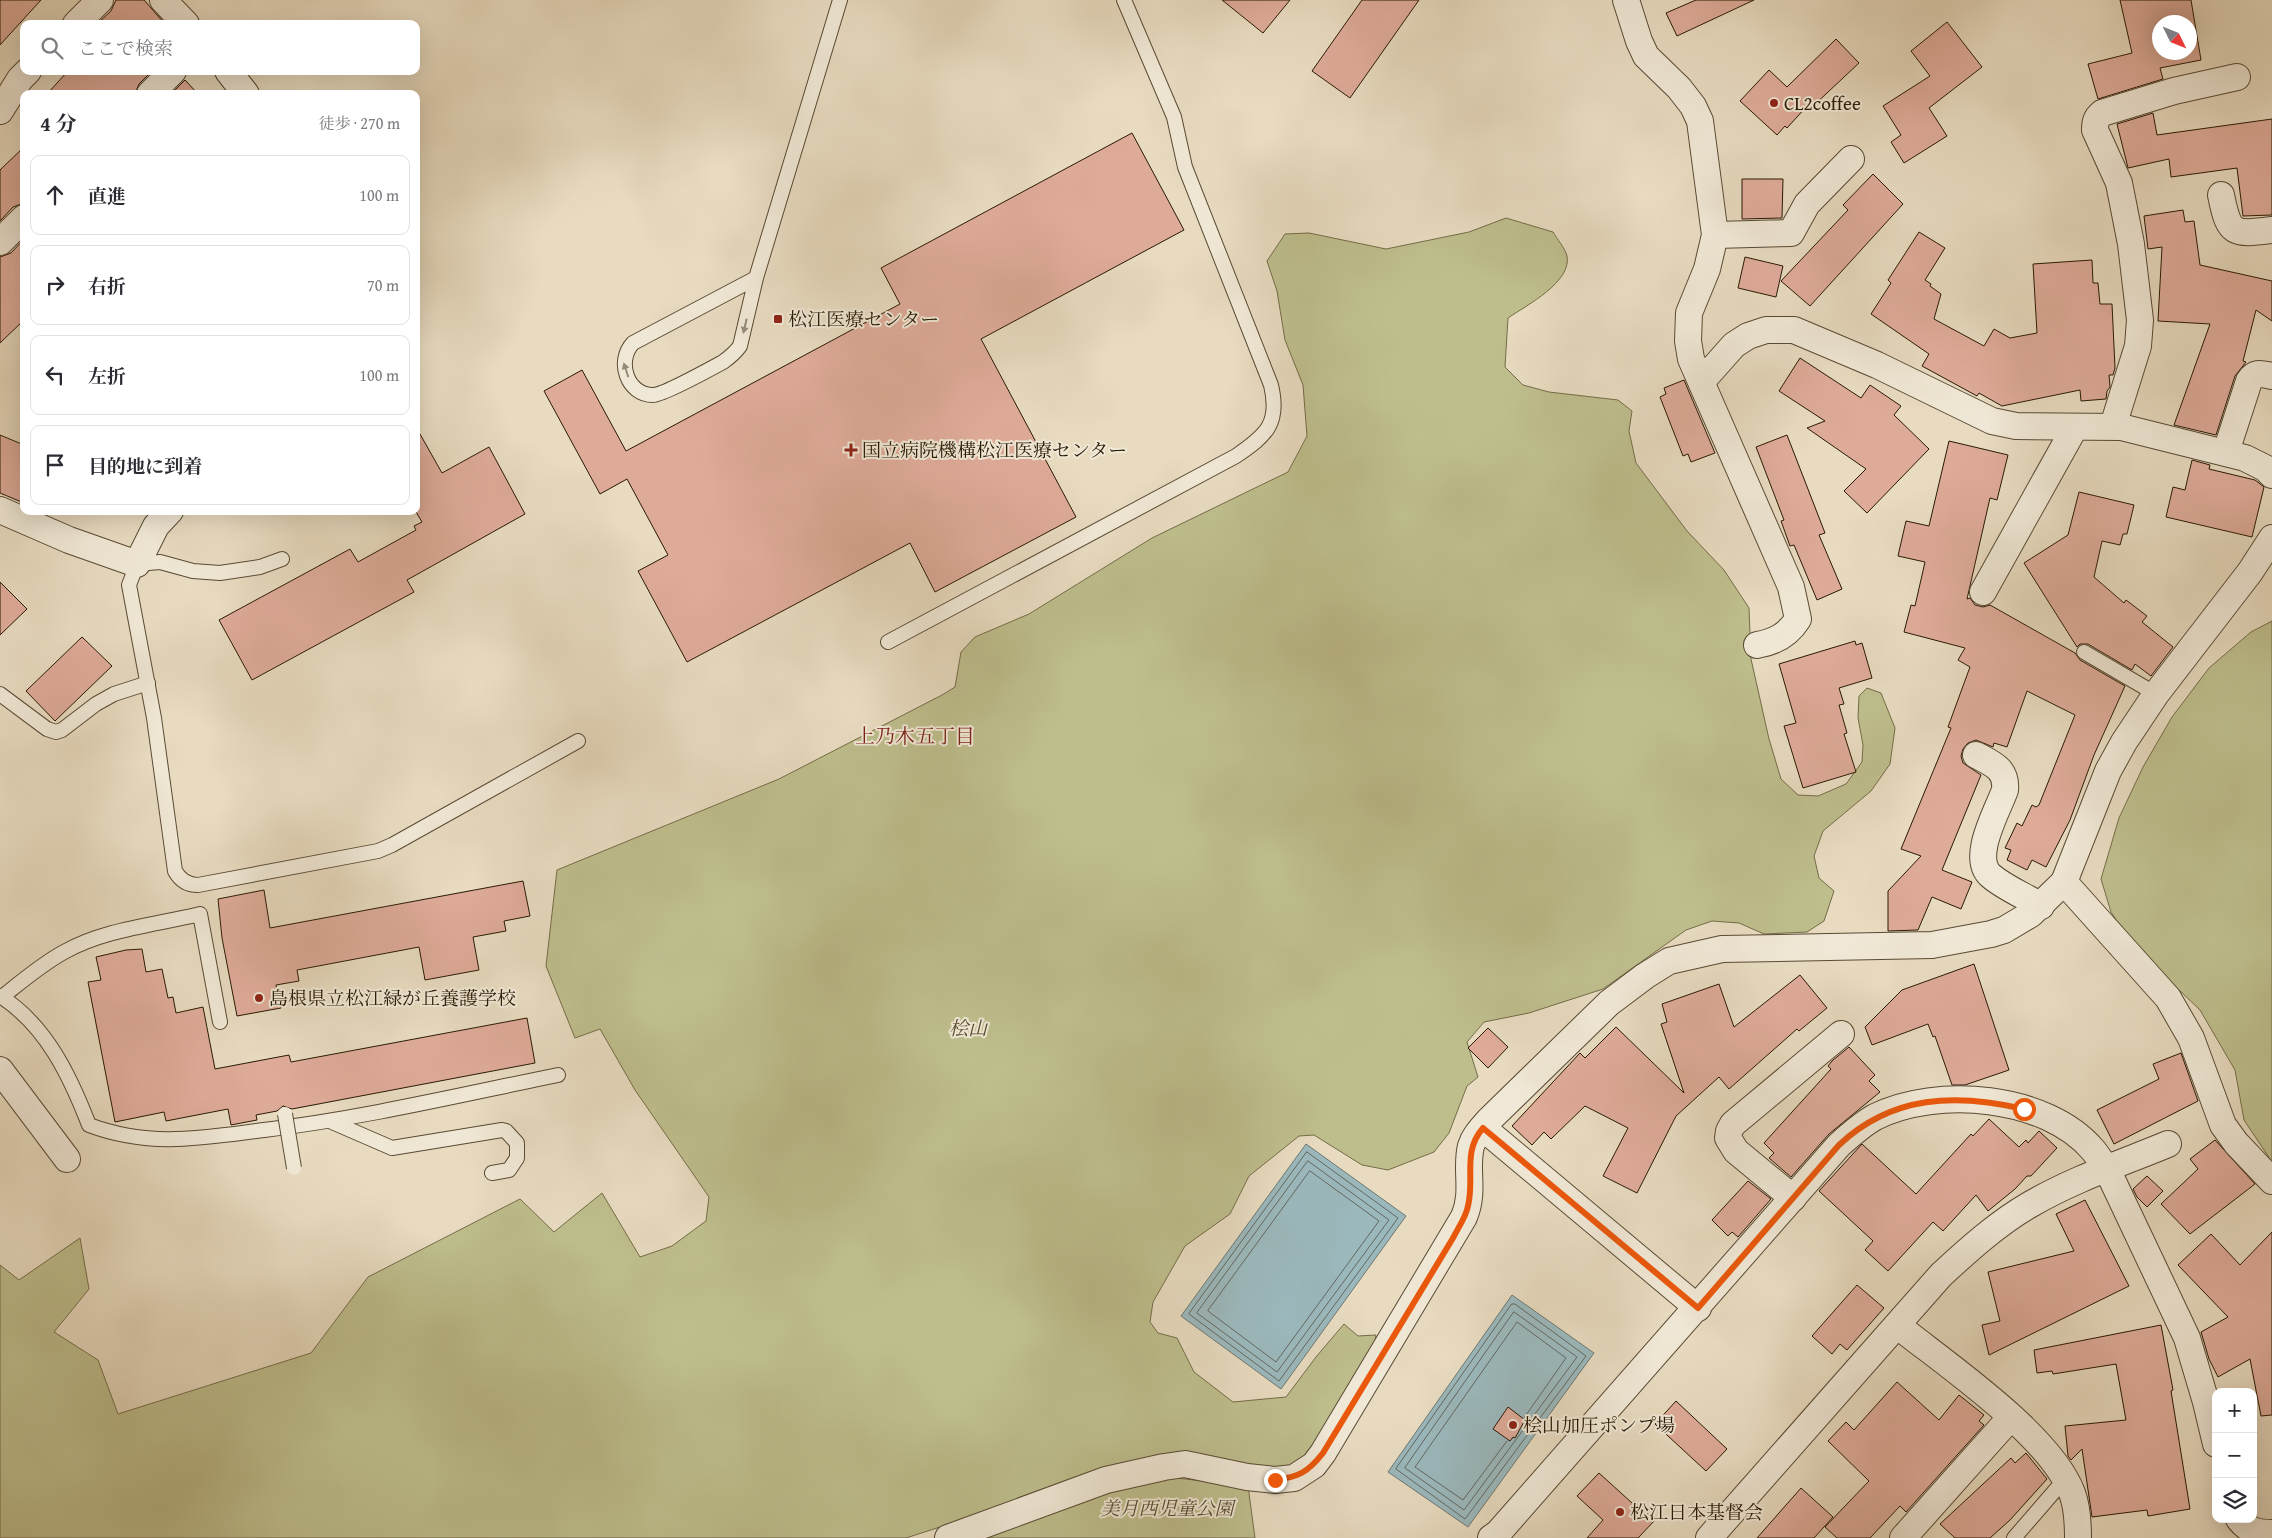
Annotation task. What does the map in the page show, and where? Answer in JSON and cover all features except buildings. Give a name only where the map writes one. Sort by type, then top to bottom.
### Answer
[{"type":"street","points":[[80,20],[100,0]]},
{"type":"street","points":[[163,0],[182,20]]},
{"type":"street","points":[[1626,0],[1639,42],[1646,56],[1679,88],[1693,106],[1700,122],[1715,235],[1707,269],[1690,313],[1688,341],[1691,359],[1792,587],[1798,619],[1792,629],[1779,639],[1757,645]]},
{"type":"street","points":[[0,111],[24,75]]},
{"type":"street","points":[[154,90],[169,75]]},
{"type":"street","points":[[231,75],[243,90]]},
{"type":"street","points":[[2113,426],[2138,346],[2140,320],[2130,244],[2119,183],[2095,130],[2097,117],[2102,113],[2174,91],[2237,77]]},
{"type":"street","points":[[1715,235],[1791,233],[1807,204],[1851,159]]},
{"type":"street","points":[[2221,195],[2225,215],[2229,223],[2236,230],[2243,233],[2272,230]]},
{"type":"street","points":[[0,242],[20,222]]},
{"type":"street","points":[[1702,381],[1734,345],[1748,336],[1766,330],[1794,330],[1877,365],[1992,421],[2016,426],[2113,426],[2226,452],[2245,458],[2270,471]]},
{"type":"street","points":[[2226,452],[2252,376],[2258,373],[2272,376]]},
{"type":"street","points":[[1983,592],[2076,427]]},
{"type":"street","points":[[0,510],[69,540],[137,564],[156,526],[164,515]]},
{"type":"street","points":[[948,1538],[1106,1480],[1164,1467],[1185,1464],[1247,1477],[1275,1480],[1294,1478],[1305,1472],[1323,1453],[1464,1217],[1471,1191],[1471,1146],[1483,1128],[1609,1003],[1669,961],[1722,949],[1932,946],[2004,930],[2031,914],[2064,882],[2108,771],[2124,742],[2156,694],[2250,572],[2272,538]]},
{"type":"street","points":[[1976,755],[2001,770],[2006,783],[1983,850],[1984,864],[1992,876],[2041,906]]},
{"type":"street","points":[[2064,882],[2168,998],[2191,1038],[2223,1125],[2236,1143],[2272,1182]]},
{"type":"street","points":[[1793,1198],[1736,1151],[1728,1138],[1729,1131],[1734,1124],[1841,1034]]},
{"type":"street","points":[[0,1070],[67,1159]]},
{"type":"street","points":[[1490,1538],[1498,1533],[1698,1308],[1839,1145],[1855,1130],[1897,1108],[1947,1100],[1978,1100],[2024,1109],[2045,1116],[2063,1126],[2093,1150],[2106,1169],[2186,1338],[2213,1433]]},
{"type":"street","points":[[1483,1128],[1698,1308]]},
{"type":"street","points":[[1709,1538],[1941,1275],[1997,1226],[2031,1204],[2072,1182],[2168,1144]]},
{"type":"street","points":[[1898,1326],[2011,1417],[2051,1459],[2065,1479],[2072,1494],[2083,1530]]},
{"type":"street","points":[[1904,1538],[2011,1417]]},
{"type":"street","points":[[2242,1523],[2253,1531],[2272,1533]]},
{"type":"lane","points":[[756,278],[633,343],[627,350],[623,362],[631,383],[644,394],[658,394],[723,362],[734,354],[742,340],[756,278],[840,0]]},
{"type":"lane","points":[[888,642],[1236,456],[1261,438],[1272,421],[1275,402],[1271,385],[1185,167],[1174,117],[1124,0]]},
{"type":"lane","points":[[282,559],[260,567],[220,573],[193,571],[160,562],[137,564],[129,585],[148,683],[175,871],[182,880],[191,885],[378,851],[578,741]]},
{"type":"lane","points":[[2084,652],[2156,694]]},
{"type":"lane","points":[[0,694],[47,729],[56,732],[62,730],[96,704],[114,694],[148,683]]},
{"type":"lane","points":[[220,1022],[200,914],[120,931],[81,944],[64,952],[33,972],[1,996],[39,1029],[52,1048],[77,1094],[89,1125],[135,1138],[190,1139],[332,1122],[558,1075]]},
{"type":"lane","points":[[285,1114],[294,1168]]},
{"type":"lane","points":[[332,1122],[392,1148],[502,1130],[506,1131],[517,1143],[517,1158],[509,1170],[492,1173]]},
{"type":"lane","points":[[2014,1538],[2065,1479]]},
{"type":"green space","name":"桧山","points":[[1506,218],[1553,232],[1567,256],[1567,266],[1556,284],[1508,318],[1505,367],[1523,385],[1549,392],[1618,400],[1632,411],[1629,431],[1636,463],[1687,531],[1724,570],[1749,608],[1751,659],[1769,739],[1781,779],[1798,795],[1818,796],[1846,784],[1862,762],[1863,745],[1858,718],[1859,696],[1867,688],[1881,693],[1895,728],[1890,764],[1871,791],[1823,831],[1814,856],[1819,878],[1834,891],[1824,921],[1807,932],[1764,934],[1739,923],[1712,921],[1686,930],[1603,989],[1529,1013],[1484,1022],[1467,1042],[1478,1077],[1467,1086],[1449,1133],[1434,1152],[1388,1170],[1362,1165],[1314,1135],[1299,1136],[1249,1176],[1230,1214],[1185,1246],[1153,1302],[1150,1322],[1158,1333],[1177,1338],[1194,1372],[1233,1402],[1286,1397],[1344,1324],[1358,1336],[1376,1335],[1372,1356],[1304,1463],[1287,1470],[1110,1472],[906,1538],[0,1538],[0,1265],[19,1280],[80,1238],[89,1289],[54,1332],[98,1360],[118,1414],[311,1353],[368,1277],[520,1199],[554,1232],[602,1193],[640,1257],[672,1246],[706,1221],[709,1197],[635,1090],[600,1029],[575,1038],[546,966],[557,870],[779,779],[942,695],[955,687],[961,652],[975,637],[1029,614],[1152,538],[1288,472],[1307,436],[1303,385],[1285,340],[1277,291],[1267,261],[1285,234],[1309,233],[1386,249],[1469,232]]},
{"type":"green space","points":[[2272,621],[2272,1162],[2244,1120],[2235,1070],[2200,1010],[2133,946],[2111,912],[2101,879],[2119,818],[2143,767],[2172,717],[2209,668],[2251,632]]},
{"type":"green space","name":"美月西児童公園","points":[[1167,1477],[1248,1486],[1255,1538],[971,1538],[1046,1510]]},
{"type":"water","points":[[1306,1144],[1406,1216],[1281,1389],[1181,1316]]},
{"type":"water","name":"桧山加圧ポンプ場","points":[[1512,1295],[1594,1353],[1468,1527],[1388,1472]]},
{"type":"place","name":"CL2coffee","points":[[1774,103]]},
{"type":"place","name":"松江医療センター","points":[[778,319]]},
{"type":"place","name":"国立病院機構松江医療センター","points":[[851,450]]},
{"type":"place","name":"島根県立松江緑が丘養護学校","points":[[259,998]]},
{"type":"place","name":"桧山加圧ポンプ場","points":[[1513,1425]]},
{"type":"place","name":"松江日本基督会","points":[[1620,1512]]},
{"type":"district","name":"上乃木五丁目","points":[[915,735]]},
{"type":"route","points":[[1275,1480],[1294,1478],[1305,1472],[1314,1465],[1323,1453],[1453,1238],[1468,1207],[1471,1191],[1471,1146],[1483,1128],[1698,1308],[1839,1145],[1855,1130],[1897,1108],[1922,1102],[1978,1100],[2024,1109]]}]
